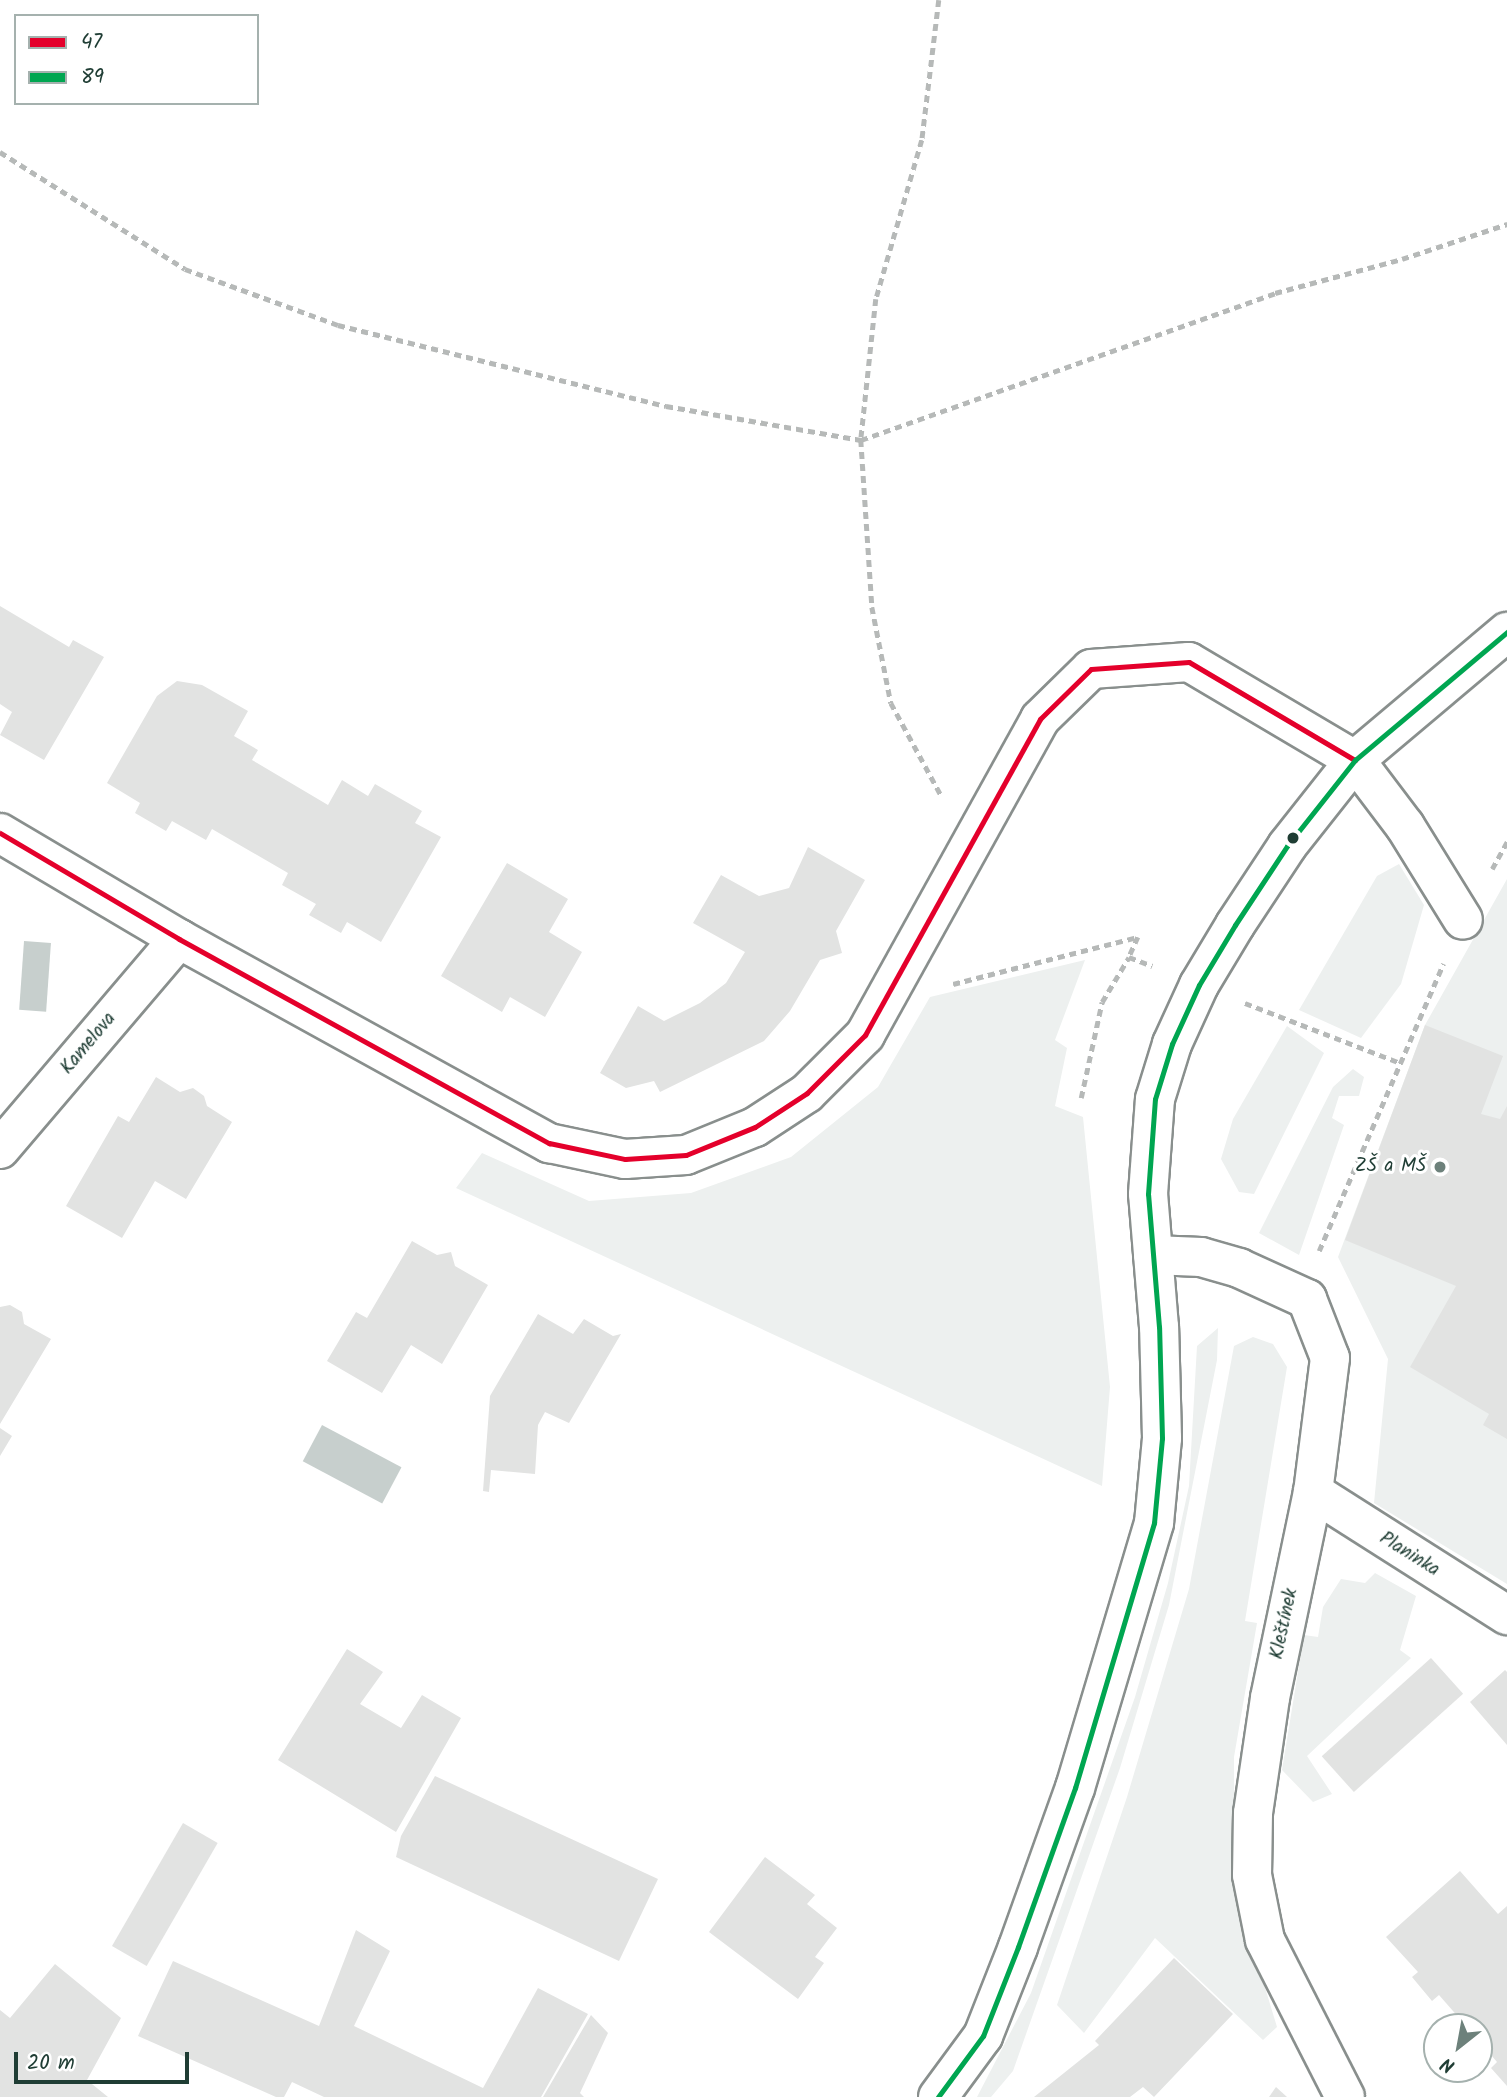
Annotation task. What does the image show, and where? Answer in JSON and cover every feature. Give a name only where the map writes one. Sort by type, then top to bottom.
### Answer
[{"type":"street","points":[[938,2097],[983,2036],[1018,1947],[1075,1788],[1154,1522],[1162,1438],[1148,1194],[1154,1099],[1199,985],[1287,846],[1355,760],[1507,632]]},
{"type":"street","points":[[0,833],[180,939],[549,1143],[625,1159],[686,1155],[755,1127],[797,1100],[865,1035],[1040,719],[1091,669],[1189,662],[1355,760],[1405,827],[1463,920]]},
{"type":"street","name":"Kamelova","points":[[0,1149],[180,939]]},
{"type":"street","name":"Kleštínek","points":[[1153,1255],[1201,1258],[1239,1268],[1307,1298],[1330,1358],[1313,1492],[1270,1698],[1253,1813],[1252,1875],[1265,1940],[1345,2097]]},
{"type":"street","name":"Planinka","points":[[1313,1492],[1507,1615]]},
{"type":"path","points":[[939,0],[922,140],[876,299],[861,440],[872,607],[891,703],[924,770],[972,843]]},
{"type":"path","points":[[0,152],[185,269],[338,325],[666,406],[861,440],[1275,293],[1402,259],[1507,224]]},
{"type":"path","points":[[1326,1260],[1318,1250],[1398,1062],[1463,920],[1507,842]]},
{"type":"path","points":[[942,987],[1138,937],[1102,1002],[1081,1098]]},
{"type":"path","points":[[1129,957],[1199,985]]},
{"type":"path","points":[[1278,1015],[1398,1062]]},
{"type":"shaded area","points":[[1399,864],[1424,905],[1401,984],[1361,1038],[1299,1010],[1377,876]]},
{"type":"shaded area","name":"ZŠ a MŠ","points":[[1507,879],[1507,1584],[1374,1503],[1388,1359],[1338,1257],[1425,1025]]},
{"type":"shaded area","points":[[24,941],[51,943],[46,1012],[19,1010]]},
{"type":"shaded area","points":[[1085,960],[1055,1040],[1067,1048],[1055,1106],[1083,1117],[1110,1387],[1102,1486],[456,1188],[482,1153],[589,1201],[691,1193],[791,1157],[878,1087],[930,997]]},
{"type":"shaded area","points":[[1287,1026],[1324,1053],[1254,1194],[1239,1192],[1221,1159],[1233,1119]]},
{"type":"shaded area","points":[[1353,1069],[1364,1077],[1359,1096],[1339,1096],[1332,1118],[1344,1125],[1299,1255],[1259,1233],[1333,1087]]},
{"type":"shaded area","points":[[1218,1328],[1217,1360],[1169,1605],[1120,1768],[1013,2071],[991,2097],[977,2097],[1031,1993],[1135,1697],[1168,1583],[1189,1486],[1197,1346]]},
{"type":"shaded area","points":[[1253,1337],[1273,1344],[1287,1367],[1245,1621],[1257,1623],[1234,1757],[1234,1886],[1277,2027],[1263,2040],[1155,1938],[1084,2033],[1057,2005],[1127,1797],[1189,1589],[1234,1346]]},
{"type":"shaded area","points":[[322,1425],[401,1467],[382,1503],[303,1461]]},
{"type":"shaded area","points":[[1375,1573],[1416,1596],[1400,1650],[1411,1658],[1307,1756],[1332,1794],[1313,1802],[1282,1770],[1304,1635],[1318,1637],[1323,1607],[1341,1579],[1365,1583]]},
{"type":"building","points":[[0,606],[69,647],[73,640],[104,657],[44,760],[0,735],[12,712],[0,704]]},
{"type":"building","points":[[177,681],[202,685],[248,711],[234,736],[258,750],[252,760],[328,805],[342,780],[368,796],[375,784],[422,811],[415,823],[441,837],[381,942],[347,922],[341,933],[309,915],[316,904],[282,885],[288,873],[212,829],[206,840],[172,821],[166,831],[135,813],[140,803],[107,783],[157,696]]},
{"type":"building","points":[[808,847],[865,880],[836,931],[842,953],[820,960],[790,1011],[764,1041],[660,1092],[654,1081],[626,1088],[600,1073],[638,1006],[664,1021],[700,1003],[726,983],[745,952],[693,923],[721,875],[759,896],[789,888]]},
{"type":"building","points":[[507,863],[568,899],[549,932],[582,952],[545,1017],[510,997],[502,1012],[441,976]]},
{"type":"building","points":[[1425,1025],[1503,1056],[1481,1114],[1500,1119],[1507,1106],[1507,1439],[1483,1425],[1489,1414],[1410,1367],[1456,1286],[1345,1240]]},
{"type":"building","points":[[156,1077],[180,1092],[193,1088],[204,1096],[207,1106],[232,1122],[186,1199],[155,1181],[122,1238],[66,1206],[118,1116],[129,1122]]},
{"type":"building","points":[[412,1241],[437,1255],[451,1252],[455,1266],[488,1285],[442,1364],[411,1345],[382,1393],[327,1361],[356,1312],[367,1318]]},
{"type":"building","points":[[10,1305],[22,1312],[24,1324],[51,1339],[0,1424],[0,1307]]},
{"type":"building","points":[[538,1314],[573,1334],[584,1319],[613,1336],[621,1334],[569,1423],[545,1412],[538,1425],[535,1474],[491,1470],[489,1492],[483,1491],[490,1396]]},
{"type":"building","points":[[0,1428],[12,1436],[0,1456]]},
{"type":"building","points":[[347,1649],[383,1672],[360,1704],[401,1728],[422,1695],[461,1718],[396,1832],[278,1760]]},
{"type":"building","points":[[1431,1658],[1463,1694],[1354,1792],[1322,1756]]},
{"type":"building","points":[[1505,1670],[1507,1672],[1507,1745],[1470,1702]]},
{"type":"building","points":[[435,1776],[658,1879],[619,1961],[396,1857],[401,1836]]},
{"type":"building","points":[[183,1823],[218,1843],[147,1966],[112,1946]]},
{"type":"building","points":[[765,1857],[815,1895],[807,1904],[837,1928],[815,1957],[824,1963],[798,1999],[709,1932]]},
{"type":"building","points":[[1460,1871],[1498,1914],[1507,1906],[1507,2086],[1493,2070],[1497,2062],[1493,2057],[1493,2013],[1455,2013],[1439,1995],[1432,2001],[1412,1977],[1418,1972],[1386,1937]]},
{"type":"building","points":[[356,1930],[390,1951],[354,2026],[483,2088],[538,1988],[588,2014],[541,2097],[324,2097],[292,2082],[284,2097],[276,2097],[138,2036],[173,1961],[319,2026]]},
{"type":"building","points":[[1174,1958],[1233,2014],[1154,2097],[1143,2087],[1130,2097],[1034,2097],[1099,2045],[1095,2041]]},
{"type":"building","points":[[55,1964],[121,2018],[87,2080],[108,2097],[0,2097],[0,2010],[10,2018]]},
{"type":"building","points":[[591,2015],[608,2033],[580,2093],[584,2097],[543,2097]]},
{"type":"building","points":[[1276,2087],[1287,2097],[1269,2097]]},
{"type":"transit line","name":"89","points":[[938,2097],[983,2036],[1018,1947],[1075,1788],[1154,1523],[1162,1438],[1159,1327],[1148,1194],[1155,1099],[1172,1044],[1199,985],[1235,925],[1287,846],[1355,760],[1507,632]]},
{"type":"transit line","name":"47","points":[[0,833],[179,939],[549,1143],[625,1159],[686,1155],[755,1127],[807,1093],[865,1035],[1040,719],[1091,669],[1189,662],[1355,760]]},
{"type":"place","name":"ZŠ a MŠ","points":[[1440,1167]]}]
